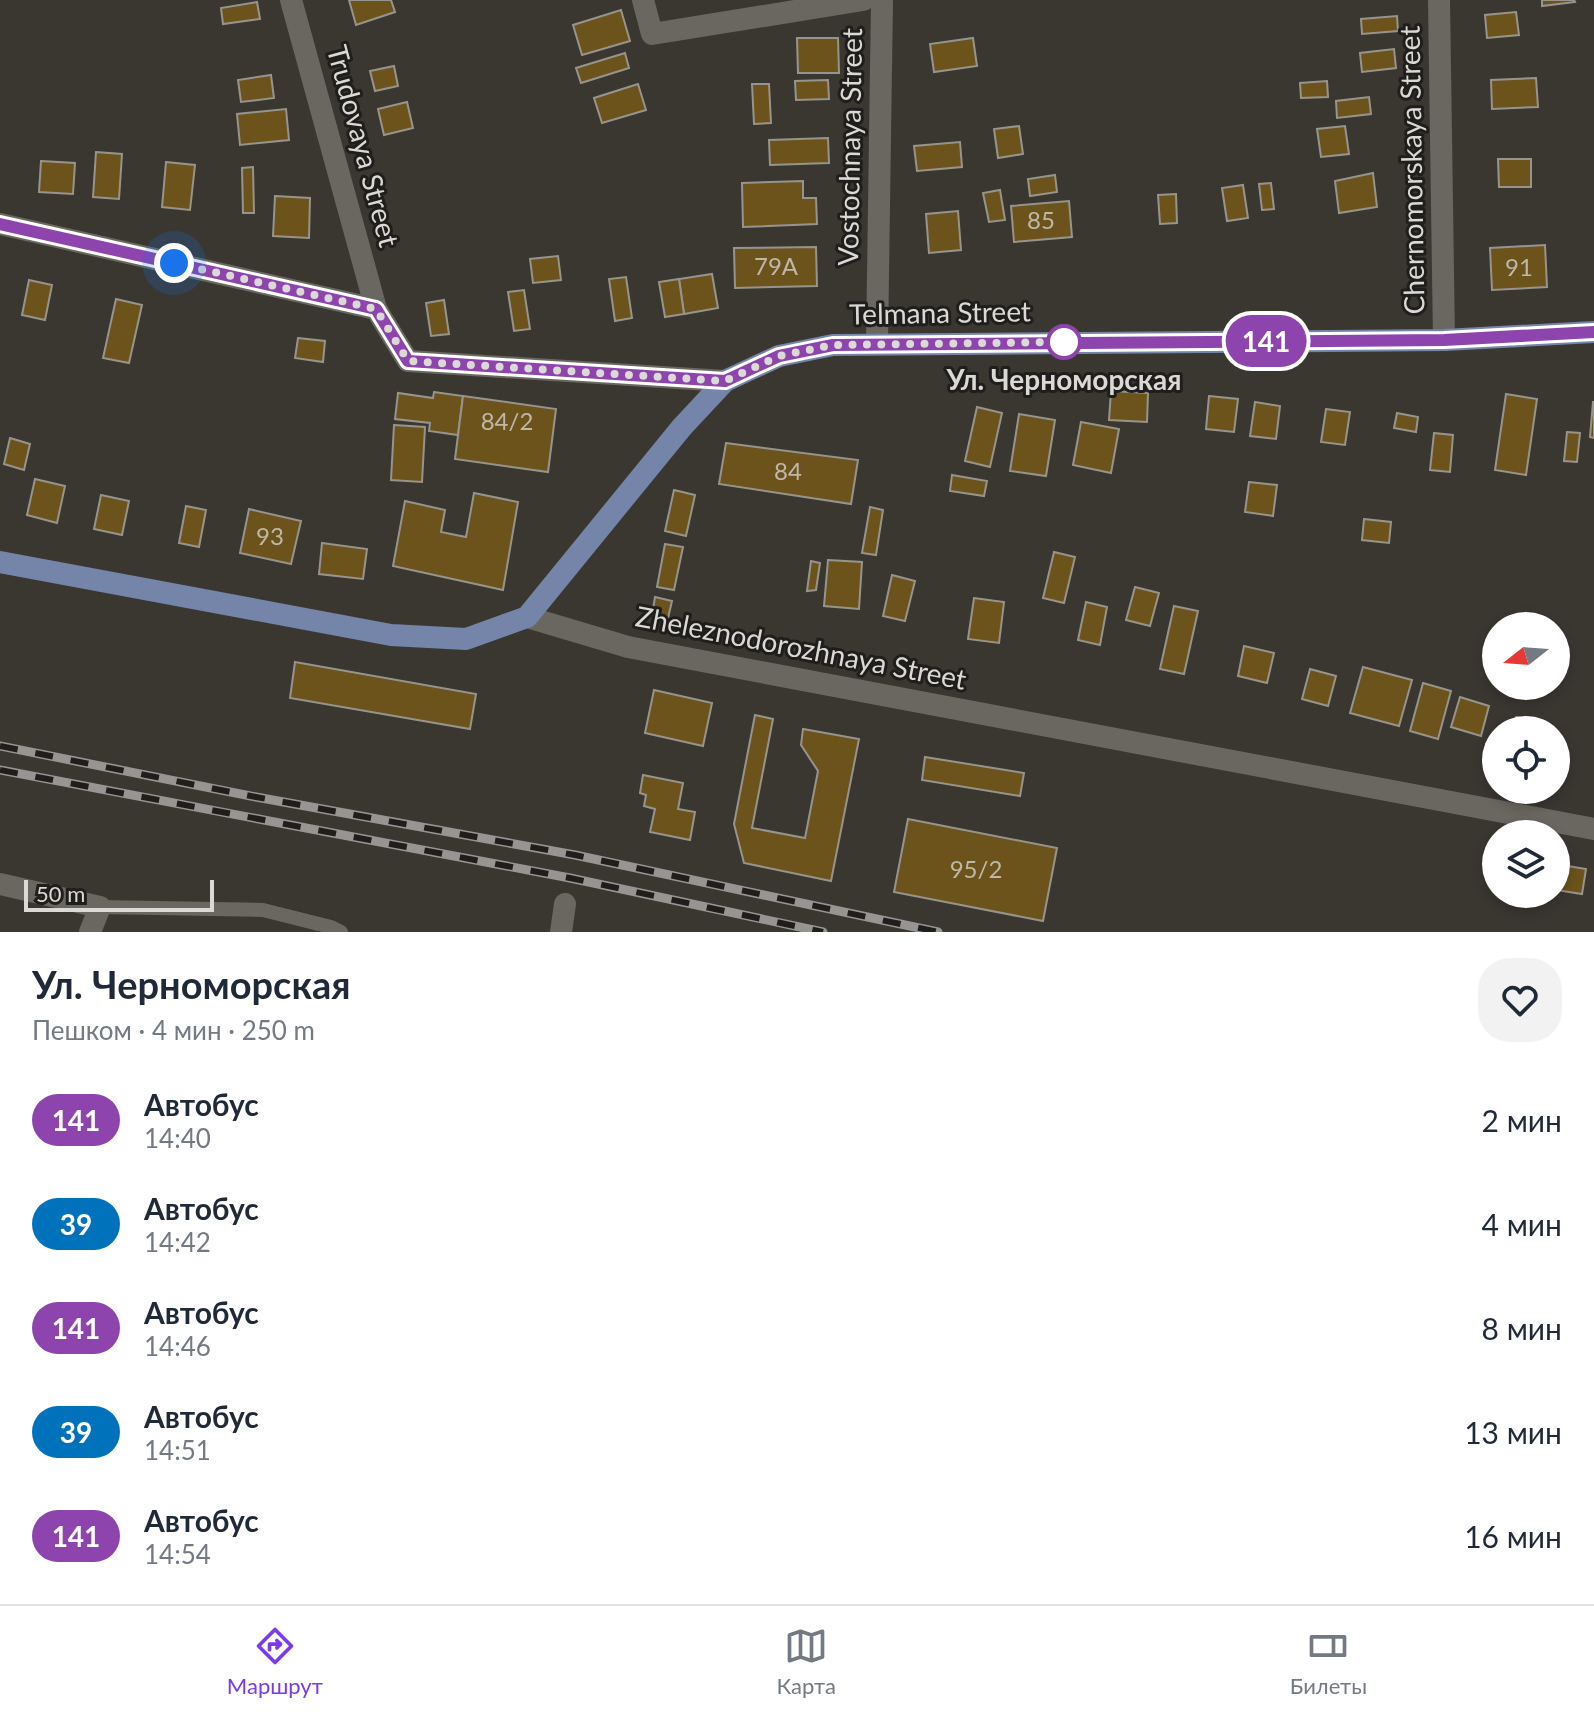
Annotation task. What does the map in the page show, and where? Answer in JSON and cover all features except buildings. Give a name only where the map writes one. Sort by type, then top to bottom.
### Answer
[{"type":"main road","name":"Telmana Street","points":[[527,617],[682,427],[725,381],[779,356],[833,345],[877,343],[1444,340],[1594,332]]},
{"type":"main road","points":[[0,562],[391,635],[466,639],[527,617]]},
{"type":"street","name":"Trudovaya Street","points":[[291,0],[376,309]]},
{"type":"street","points":[[643,0],[652,34],[863,0]]},
{"type":"street","name":"Vostochnaya Street","points":[[877,343],[882,0]]},
{"type":"street","name":"Chernomorskaya Street","points":[[1439,0],[1444,340]]},
{"type":"street","points":[[0,224],[376,309]]},
{"type":"street","name":"Telmana Street","points":[[376,309],[408,361],[725,381]]},
{"type":"street","name":"Zheleznodorozhnaya Street","points":[[527,617],[628,647],[1594,829]]},
{"type":"street","points":[[0,884],[100,907],[90,932]]},
{"type":"street","points":[[561,932],[565,904]]},
{"type":"lane","points":[[100,907],[263,910],[341,932]]},
{"type":"railway","points":[[0,746],[256,797],[575,855],[938,932]]},
{"type":"railway","points":[[0,770],[570,878],[823,932]]},
{"type":"bus line","name":"141","points":[[0,224],[376,309],[408,361],[725,381],[779,356],[833,345],[1444,340],[1594,332]]},
{"type":"place","name":"Ул. Черноморская","points":[[1064,342]]},
{"type":"route","points":[[174,263],[376,309],[408,361],[725,381],[779,356],[833,345],[1064,342]]}]
